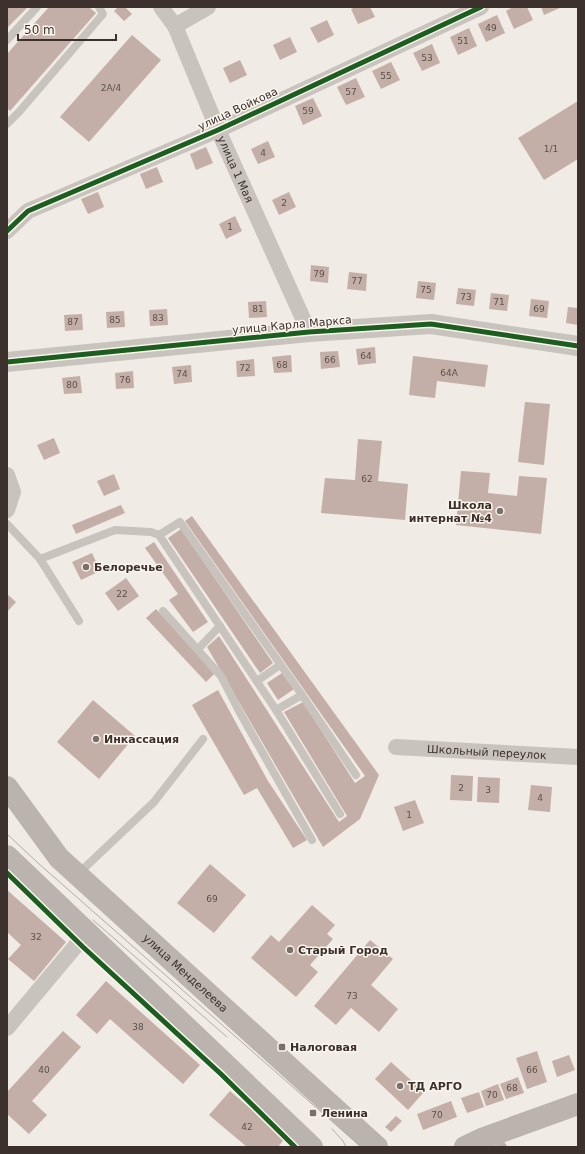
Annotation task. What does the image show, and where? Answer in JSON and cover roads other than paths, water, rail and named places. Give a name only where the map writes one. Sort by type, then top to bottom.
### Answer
[{"type":"main road","name":"улица Менделеева","points":[[7,787],[60,858],[377,1147]]},
{"type":"main road","points":[[7,856],[83,938],[312,1147]]},
{"type":"main road","points":[[465,1147],[484,1138],[578,1104]]},
{"type":"street","name":"улица 1 Мая","points":[[161,7],[174,26],[218,130],[309,332]]},
{"type":"street","points":[[174,26],[208,7]]},
{"type":"street","name":"улица Войкова","points":[[7,231],[28,211],[218,130],[481,7]]},
{"type":"street","name":"улица Карла Маркса","points":[[7,362],[309,332],[431,324],[578,346]]},
{"type":"street","points":[[7,475],[13,492],[7,510]]},
{"type":"street","name":"Школьный переулок","points":[[396,746],[578,757]]},
{"type":"street","points":[[7,1027],[83,938]]},
{"type":"lane","points":[[7,40],[37,7]]},
{"type":"lane","points":[[7,124],[103,14],[101,8]]},
{"type":"lane","points":[[159,535],[180,522],[302,695],[356,775]]},
{"type":"lane","points":[[7,524],[40,559],[79,621]]},
{"type":"lane","points":[[40,559],[115,530],[151,532],[159,535],[257,680],[340,814]]},
{"type":"lane","points":[[163,612],[221,676],[240,713],[312,840]]},
{"type":"lane","points":[[198,650],[220,626]]},
{"type":"lane","points":[[257,680],[280,665]]},
{"type":"lane","points":[[276,710],[302,695]]},
{"type":"lane","points":[[77,874],[154,802],[203,739]]},
{"type":"tram line","points":[[7,834],[361,1147]]},
{"type":"tram line","points":[[93,920],[227,1037]]},
{"type":"tram line","points":[[332,1129],[343,1141],[346,1147]]},
{"type":"place","name":"Школа интернат №4","points":[[500,511]]},
{"type":"place","name":"Белоречье","points":[[86,567]]},
{"type":"place","name":"Инкассация","points":[[96,739]]},
{"type":"place","name":"Старый Город","points":[[290,950]]},
{"type":"place","name":"Налоговая","points":[[282,1047]]},
{"type":"place","name":"ТД АРГО","points":[[400,1086]]},
{"type":"place","name":"Ленина","points":[[313,1113]]}]
